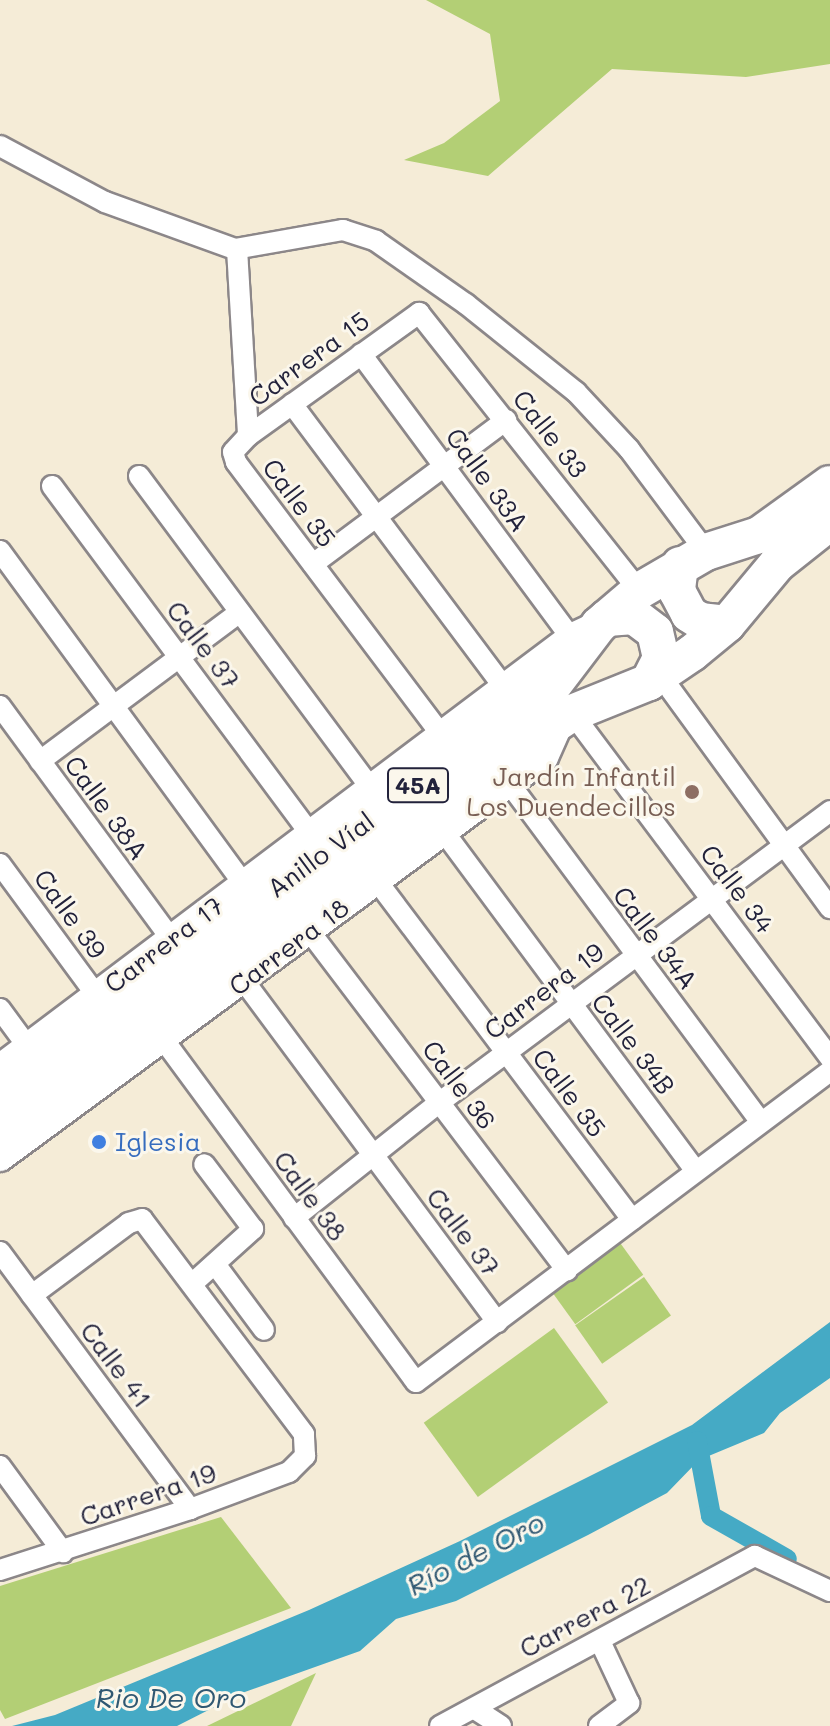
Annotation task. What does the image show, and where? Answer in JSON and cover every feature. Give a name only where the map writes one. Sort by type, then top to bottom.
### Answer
[{"type":"highway","name":"Anillo Víal","points":[[0,1090],[551,688],[592,627],[639,591],[693,558],[759,535],[830,484]]},
{"type":"highway","name":"Anillo Víal","points":[[0,1129],[566,717],[660,686],[727,624],[777,564],[830,522]]},
{"type":"highway","points":[[693,558],[677,591],[689,614],[700,621],[727,624]]},
{"type":"highway","points":[[592,627],[634,616],[655,632],[661,658],[660,686]]},
{"type":"street","points":[[0,146],[105,202],[237,249],[343,230],[376,241],[466,304],[576,392],[629,449],[693,558]]},
{"type":"street","points":[[237,249],[248,436]]},
{"type":"street","name":"Carrera 15","points":[[233,452],[248,436],[419,313]]},
{"type":"street","name":"Calle 33","points":[[419,313],[639,591]]},
{"type":"street","name":"Calle 33A","points":[[361,354],[444,466],[592,627]]},
{"type":"street","points":[[292,404],[505,689]]},
{"type":"street","points":[[313,564],[506,420]]},
{"type":"street","name":"Calle 35","points":[[233,452],[443,737]]},
{"type":"street","points":[[139,476],[372,790]]},
{"type":"street","name":"Calle 37","points":[[52,486],[311,835]]},
{"type":"street","points":[[0,551],[244,884]]},
{"type":"street","points":[[40,761],[240,612]]},
{"type":"street","name":"Carrera 17","points":[[0,1068],[592,627]]},
{"type":"street","points":[[660,686],[830,908]]},
{"type":"street","name":"Calle 38A","points":[[0,706],[171,939]]},
{"type":"street","name":"Carrera 18","points":[[0,1157],[244,981],[544,757],[566,717]]},
{"type":"street","name":"Calle 34","points":[[566,717],[713,900],[830,1058]]},
{"type":"street","name":"Calle 34A","points":[[509,783],[761,1122]]},
{"type":"street","name":"Carrera 19","points":[[294,1218],[440,1102],[830,811]]},
{"type":"street","name":"Calle 34B","points":[[444,832],[696,1171]]},
{"type":"street","name":"Calle 39","points":[[0,864],[97,996]]},
{"type":"street","name":"Calle 35","points":[[377,881],[632,1220]]},
{"type":"street","name":"Calle 36","points":[[310,932],[567,1270]]},
{"type":"street","name":"Calle 37","points":[[244,981],[497,1322]]},
{"type":"street","points":[[0,1009],[28,1047]]},
{"type":"street","name":"Calle 38","points":[[163,1039],[416,1382],[497,1322]]},
{"type":"street","points":[[497,1322],[830,1071]]},
{"type":"street","points":[[32,1295],[129,1223],[142,1219],[193,1283],[253,1229],[204,1164]]},
{"type":"street","name":"Calle 41","points":[[0,1252],[190,1509]]},
{"type":"street","points":[[215,1264],[264,1330]]},
{"type":"street","name":"Carrera 19","points":[[0,1570],[190,1509],[289,1472],[305,1456],[304,1434],[193,1283]]},
{"type":"street","points":[[0,1466],[63,1552]]},
{"type":"street","name":"Carrera 22","points":[[440,1726],[475,1709],[527,1676],[600,1641],[755,1556],[830,1591]]},
{"type":"street","points":[[599,1726],[629,1703],[600,1641]]},
{"type":"street","points":[[475,1709],[501,1726]]},
{"type":"green space","points":[[426,0],[830,0],[830,64],[746,77],[612,69],[488,176],[404,160],[444,143],[500,101],[490,34]]},
{"type":"green space","points":[[618,1240],[643,1275],[575,1324],[550,1289]]},
{"type":"green space","points":[[644,1277],[671,1316],[602,1364],[575,1325]]},
{"type":"green space","points":[[554,1328],[608,1402],[478,1497],[424,1423]]},
{"type":"green space","points":[[221,1517],[291,1608],[5,1719],[0,1710],[0,1586]]},
{"type":"green space","points":[[316,1673],[291,1726],[207,1726]]},
{"type":"water","name":"Rio De Oro","points":[[830,1322],[830,1378],[780,1413],[764,1433],[699,1460],[667,1493],[588,1535],[456,1601],[396,1619],[360,1651],[242,1693],[177,1726],[12,1726],[55,1715],[309,1610],[460,1541],[692,1425]]},
{"type":"waterway","points":[[697,1441],[711,1516],[787,1559]]},
{"type":"place","name":"Jardín Infantil Los Duendecillos","points":[[692,792]]},
{"type":"place","name":"Iglesia","points":[[99,1142]]},
{"type":"water label","name":"Río de Oro","points":[[475,1553]]}]
